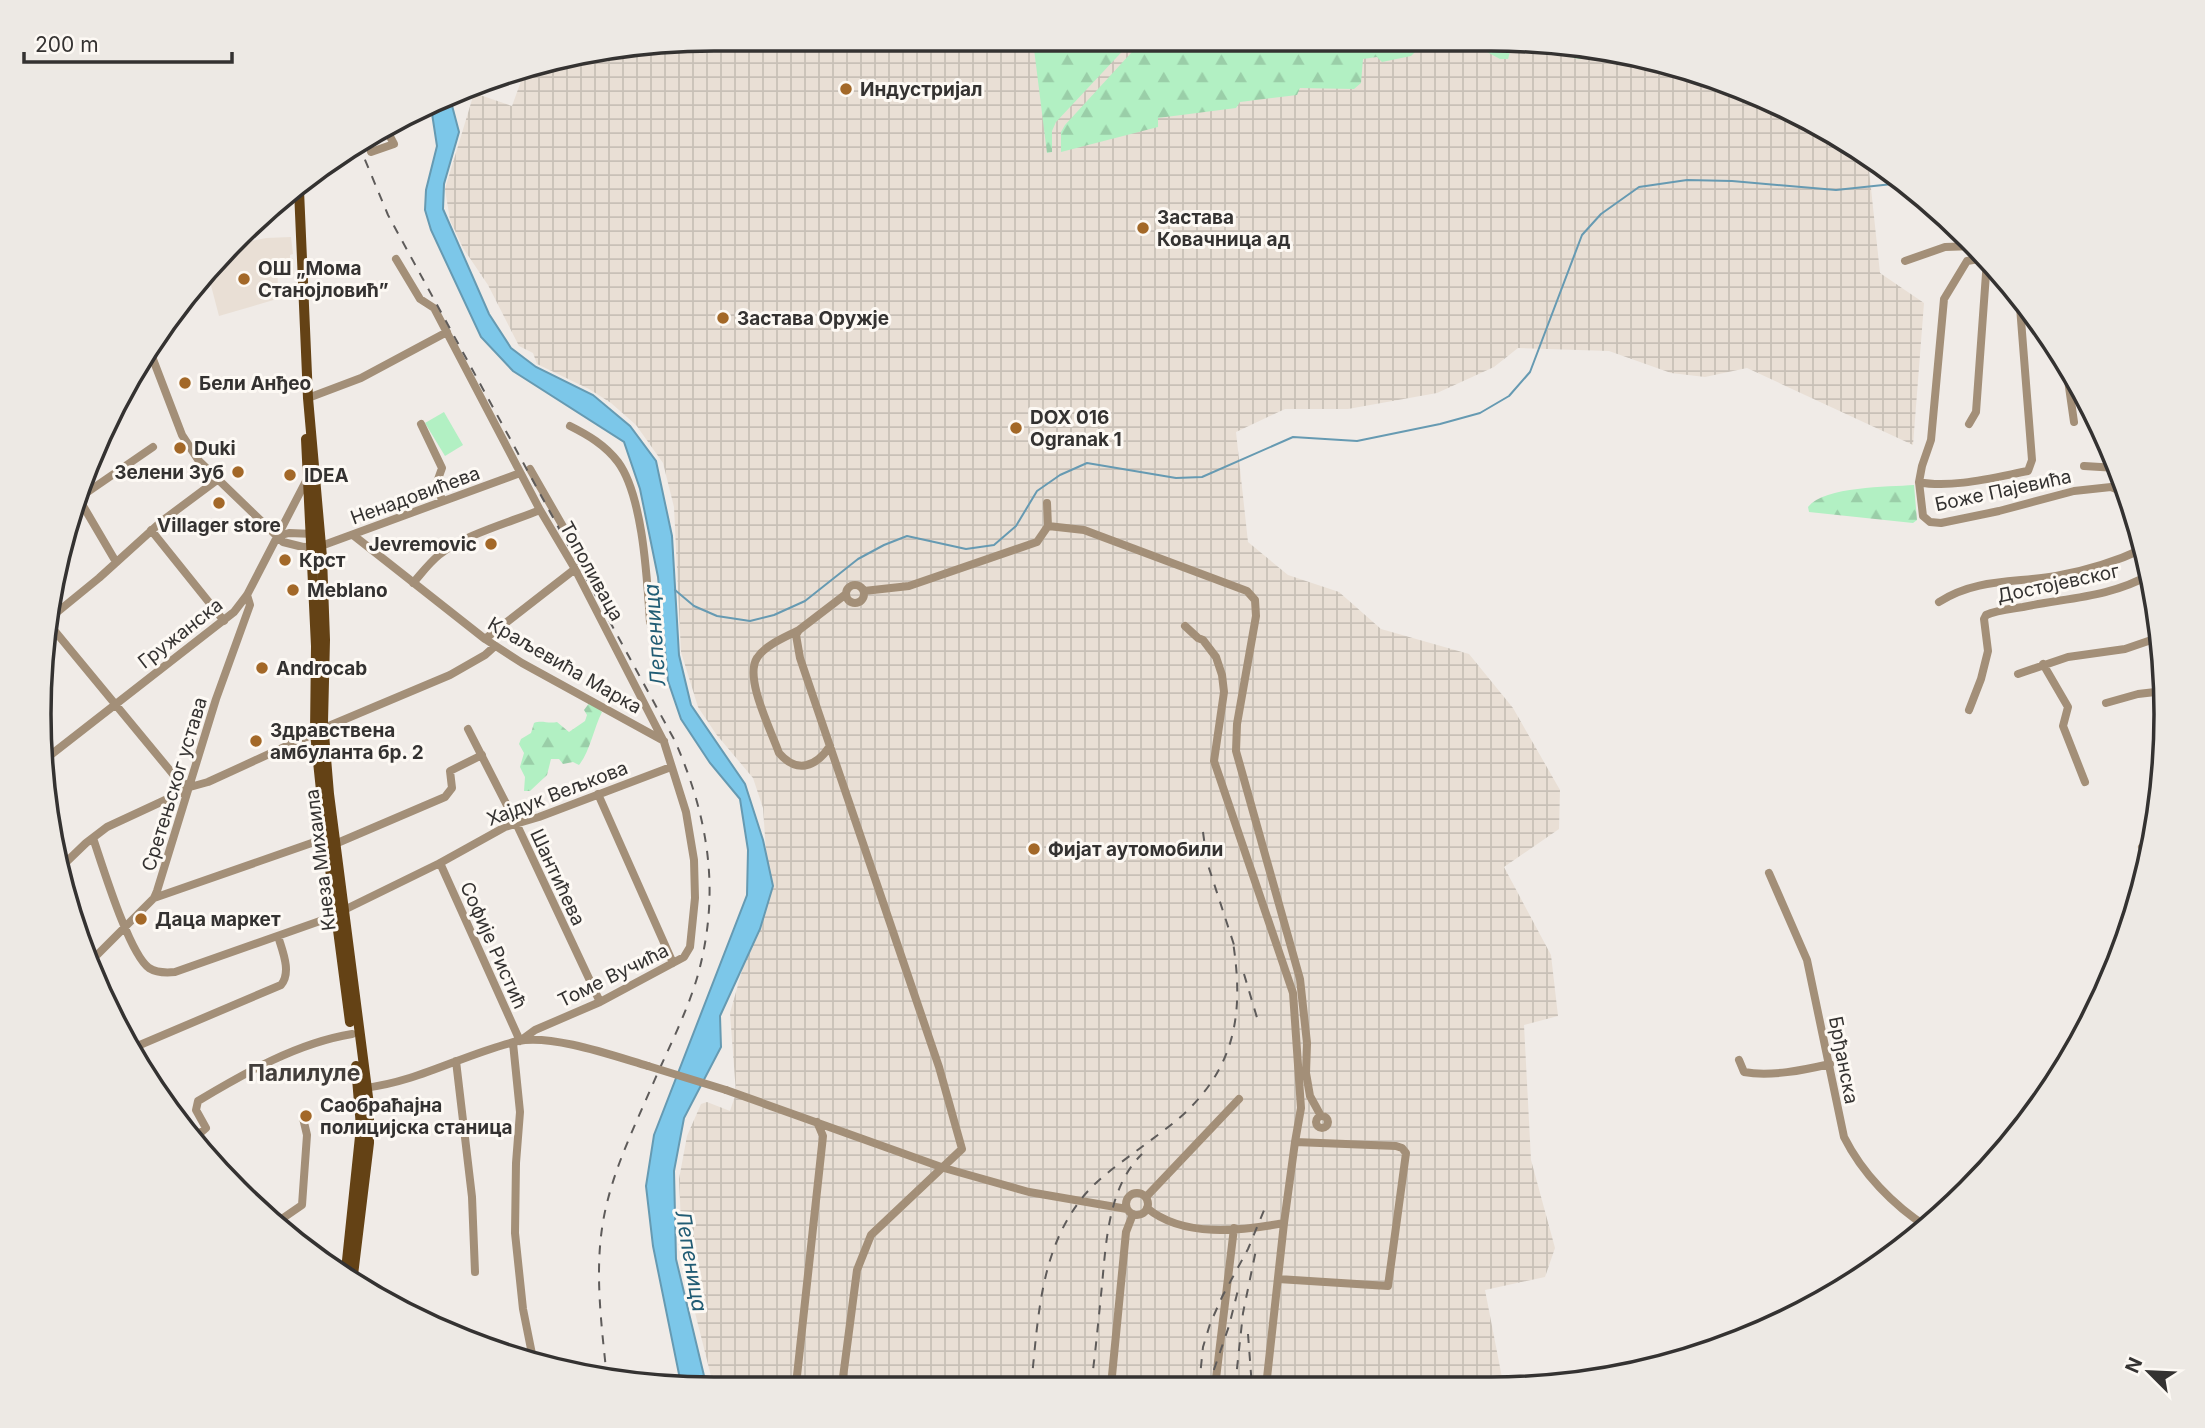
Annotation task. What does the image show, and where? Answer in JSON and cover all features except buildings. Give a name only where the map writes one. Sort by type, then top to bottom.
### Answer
[{"type":"main road","name":"Кнеза Михаила","points":[[299,197],[315,534],[325,640],[319,731],[330,841],[369,1143],[355,1270]]},
{"type":"main road","name":"Кнеза Михаила","points":[[308,398],[304,414],[307,479],[315,534]]},
{"type":"main road","name":"Кнеза Михаила","points":[[340,912],[352,1034],[363,1088],[346,1265]]},
{"type":"street","points":[[372,152],[394,145],[389,136]]},
{"type":"street","points":[[1905,261],[1945,247],[1961,246]]},
{"type":"street","name":"Тополиваца","points":[[396,259],[420,299],[433,306],[664,741],[682,797],[694,860],[693,922],[690,950],[684,957]]},
{"type":"street","points":[[1974,260],[1967,261],[1944,299],[1931,440],[1919,482],[1934,484],[2028,471],[2032,460],[2021,315]]},
{"type":"street","points":[[1969,424],[1976,412],[1985,272]]},
{"type":"street","points":[[308,398],[361,378],[447,332]]},
{"type":"street","points":[[154,361],[185,442],[217,480],[286,544],[316,546]]},
{"type":"street","points":[[2069,390],[2074,422]]},
{"type":"street","points":[[421,424],[442,468],[437,482],[442,501]]},
{"type":"street","points":[[570,426],[606,449],[626,476],[642,540],[650,622]]},
{"type":"street","points":[[90,490],[153,447]]},
{"type":"street","points":[[2084,466],[2107,467]]},
{"type":"street","name":"Тополиваца","points":[[530,469],[585,559]]},
{"type":"street","name":"Ненадовићева","points":[[316,546],[520,473]]},
{"type":"street","name":"Гружанска","points":[[52,754],[234,612],[247,595],[307,479]]},
{"type":"street","points":[[59,611],[151,530],[217,480]]},
{"type":"street","name":"Боже Пајевића","points":[[1919,482],[1921,512],[1925,519],[1935,523],[1999,511],[2074,491],[2115,489]]},
{"type":"street","points":[[864,591],[909,586],[1037,542],[1048,526],[1047,503]]},
{"type":"street","points":[[413,583],[439,555],[449,549],[540,510]]},
{"type":"street","points":[[83,511],[116,562]]},
{"type":"street","points":[[1048,526],[1084,530],[1228,583],[1247,591],[1255,600],[1256,616],[1237,724],[1236,751],[1300,979],[1307,1043],[1306,1073],[1310,1096],[1321,1116]]},
{"type":"street","points":[[151,530],[223,621]]},
{"type":"street","points":[[278,536],[289,533],[315,534]]},
{"type":"street","name":"Краљевића Марка","points":[[352,535],[495,646],[664,741]]},
{"type":"street","points":[[1939,602],[1982,584],[2057,576],[2108,563],[2134,552]]},
{"type":"street","points":[[485,639],[575,569]]},
{"type":"street","name":"Достојевског","points":[[1969,710],[1988,650],[1984,619],[1986,615],[2091,596],[2141,579]]},
{"type":"street","points":[[830,746],[817,762],[803,766],[786,762],[779,753],[754,684],[752,670],[758,656],[799,630],[855,584],[861,586],[864,597],[857,603],[851,602],[846,594]]},
{"type":"street","name":"Сретењског устава","points":[[97,956],[154,898],[216,699],[250,605],[247,595]]},
{"type":"street","points":[[1185,626],[1203,640],[1216,657],[1222,675],[1224,692],[1214,761],[1293,993],[1301,1108],[1284,1223],[1267,1377]]},
{"type":"street","points":[[799,630],[796,635],[800,658],[939,1067],[962,1149],[871,1235],[857,1270],[843,1377]]},
{"type":"street","points":[[56,632],[177,779],[190,787]]},
{"type":"street","points":[[2018,674],[2068,657],[2125,649],[2150,640]]},
{"type":"street","points":[[67,862],[112,824],[190,787],[208,782],[450,675],[485,655],[495,646]]},
{"type":"street","points":[[2043,664],[2068,707],[2063,726],[2085,782]]},
{"type":"street","points":[[2106,703],[2153,692]]},
{"type":"street","name":"Шантићева","points":[[468,729],[516,823],[600,1002]]},
{"type":"street","points":[[154,898],[330,841],[447,795],[453,783],[450,771],[482,755]]},
{"type":"street","name":"Хајдук Вељкова","points":[[93,838],[125,928],[145,965],[162,973],[175,972],[340,912],[440,863],[505,827],[539,817],[671,767]]},
{"type":"street","points":[[598,794],[673,963]]},
{"type":"street","name":"Софије Ристић","points":[[440,863],[516,1042],[520,1112],[516,1163],[516,1233],[523,1309],[532,1352]]},
{"type":"street","name":"Брђанска","points":[[1769,873],[1807,960],[1840,1122],[1851,1151],[1873,1180],[1919,1220]]},
{"type":"street","points":[[140,1045],[281,985],[286,979],[286,973],[278,936]]},
{"type":"street","name":"Томе Вучића","points":[[363,1088],[405,1079],[516,1042],[536,1030],[600,1002],[684,957]]},
{"type":"street","points":[[536,1030],[535,1037],[540,1042]]},
{"type":"street","points":[[200,1133],[206,1128],[196,1108],[198,1101],[240,1076],[290,1052],[327,1039],[352,1034]]},
{"type":"street","name":"Томе Вучића","points":[[516,1042],[575,1045],[726,1090],[944,1168],[1029,1192],[1130,1212]]},
{"type":"street","points":[[1739,1060],[1744,1072],[1754,1074],[1797,1071],[1830,1064]]},
{"type":"street","points":[[456,1061],[472,1197],[475,1272]]},
{"type":"street","points":[[1147,1208],[1146,1197],[1239,1099]]},
{"type":"street","points":[[283,1218],[302,1205],[307,1135],[303,1118]]},
{"type":"street","points":[[797,1377],[823,1136],[817,1122]]},
{"type":"street","points":[[1278,1279],[1388,1286],[1406,1162],[1406,1153],[1396,1146],[1295,1142]]},
{"type":"street","points":[[1112,1377],[1130,1212],[1125,1203],[1130,1194],[1140,1193],[1146,1197]]},
{"type":"street","points":[[1147,1208],[1181,1226],[1208,1229],[1252,1229],[1284,1223]]},
{"type":"street","points":[[1130,1212],[1140,1215],[1147,1208]]},
{"type":"street","points":[[1216,1377],[1234,1228]]},
{"type":"shaded area","points":[[671,52],[1534,52],[1620,63],[1704,86],[1784,119],[1869,170],[1880,273],[1924,303],[1913,445],[1747,368],[1705,377],[1671,373],[1609,351],[1518,348],[1494,367],[1437,393],[1348,409],[1285,409],[1236,432],[1248,542],[1288,575],[1339,592],[1381,629],[1469,654],[1513,708],[1560,790],[1559,829],[1504,867],[1551,955],[1558,1016],[1524,1025],[1531,1160],[1555,1248],[1545,1277],[1485,1290],[1502,1377],[711,1377],[683,1265],[679,1179],[687,1136],[701,1104],[707,1102],[730,1111],[736,1093],[730,1013],[768,879],[763,808],[753,778],[716,734],[698,707],[681,652],[674,507],[663,463],[636,425],[611,403],[589,389],[537,364],[533,353],[519,346],[488,285],[463,248],[450,220],[445,189],[473,96],[478,94],[512,106],[522,79],[585,63]]},
{"type":"shaded area","name":"ОШ „Мома Станојловић”","points":[[291,237],[293,254],[290,258],[293,258],[294,274],[278,274],[277,299],[219,316],[210,283],[249,242]]},
{"type":"green space","points":[[1034,51],[1123,51],[1056,122],[1052,131],[1052,152],[1047,153]]},
{"type":"green space","points":[[1133,51],[1416,51],[1411,56],[1382,62],[1377,57],[1363,59],[1361,83],[1354,89],[1300,88],[1297,95],[1240,102],[1236,108],[1158,118],[1158,127],[1061,152],[1061,132]]},
{"type":"green space","points":[[1485,51],[1510,51],[1508,59],[1500,59]]},
{"type":"green space","points":[[1554,54],[1591,58],[1579,59]]},
{"type":"green space","points":[[444,412],[463,445],[445,456],[425,423]]},
{"type":"green space","points":[[1914,485],[1917,520],[1913,523],[1809,512],[1808,507],[1816,500],[1842,491]]},
{"type":"green space","points":[[590,702],[602,712],[579,765],[573,762],[563,764],[559,759],[551,759],[547,775],[530,791],[524,791],[525,777],[520,767],[524,753],[519,744],[521,739],[531,733],[534,723],[537,722],[557,722],[569,732],[585,721],[587,715],[584,710]]},
{"type":"water","points":[[452,105],[459,132],[444,184],[443,209],[489,314],[511,348],[536,367],[593,395],[630,426],[656,461],[672,536],[679,655],[691,705],[745,784],[763,840],[773,886],[760,929],[720,1016],[721,1047],[684,1118],[674,1171],[676,1259],[704,1377],[679,1376],[653,1246],[646,1186],[654,1135],[747,895],[748,850],[740,799],[710,763],[681,719],[668,681],[658,577],[640,489],[624,442],[513,371],[481,337],[431,230],[425,210],[426,190],[437,146],[432,114]]},
{"type":"waterway","name":"Лепеница","points":[[675,590],[694,606],[717,616],[750,621],[774,615],[805,601],[858,559],[907,536],[966,549],[994,545],[1016,526],[1037,491],[1060,475],[1087,463],[1176,478],[1202,477],[1293,437],[1357,441],[1480,413],[1509,396],[1530,372],[1582,235],[1601,214],[1639,187],[1687,180],[1836,190],[1890,184]]},
{"type":"railway","points":[[940,51],[941,56]]},
{"type":"railway","points":[[362,153],[388,215],[675,741],[687,770],[703,828],[710,887],[704,947],[697,978],[622,1156],[603,1221],[599,1289],[606,1368]]},
{"type":"railway","points":[[1203,832],[1207,862],[1236,951]]},
{"type":"railway","points":[[1032,1377],[1039,1314],[1048,1267],[1066,1223],[1085,1194],[1099,1180],[1189,1109],[1218,1071],[1227,1052],[1236,1010],[1233,942]]},
{"type":"railway","points":[[1244,974],[1258,1021]]},
{"type":"railway","points":[[1092,1377],[1110,1220],[1121,1184],[1142,1154]]},
{"type":"railway","points":[[1200,1377],[1203,1347],[1210,1324],[1248,1249],[1267,1203]]},
{"type":"railway","points":[[1236,1377],[1243,1313],[1257,1245]]},
{"type":"railway","points":[[1211,1377],[1239,1286]]},
{"type":"railway","points":[[1248,1334],[1251,1377]]},
{"type":"place","name":"Индустријал","points":[[846,89]]},
{"type":"place","name":"Застава Ковачница ад","points":[[1143,228]]},
{"type":"place","name":"ОШ „Мома Станојловић”","points":[[244,279]]},
{"type":"place","name":"Застава Оружје","points":[[723,318]]},
{"type":"place","name":"Бели Анђео","points":[[185,383]]},
{"type":"place","name":"DOX 016 Ogranak 1","points":[[1016,428]]},
{"type":"place","name":"Duki","points":[[180,448]]},
{"type":"place","name":"Зелени Зуб","points":[[238,472]]},
{"type":"place","name":"IDEA","points":[[290,475]]},
{"type":"place","name":"Villager store","points":[[219,503]]},
{"type":"place","name":"Jevremovic","points":[[491,544]]},
{"type":"place","name":"Крст","points":[[285,560]]},
{"type":"place","name":"Meblano","points":[[293,590]]},
{"type":"place","name":"Androcab","points":[[262,668]]},
{"type":"place","name":"Здравствена амбуланта бр. 2","points":[[256,741]]},
{"type":"place","name":"Фијат аутомобили","points":[[1034,849]]},
{"type":"place","name":"Даца маркет","points":[[141,919]]},
{"type":"place","name":"Саобраћајна полицијска станица","points":[[306,1116]]},
{"type":"district","name":"Палилуле","points":[[304,1073]]}]
